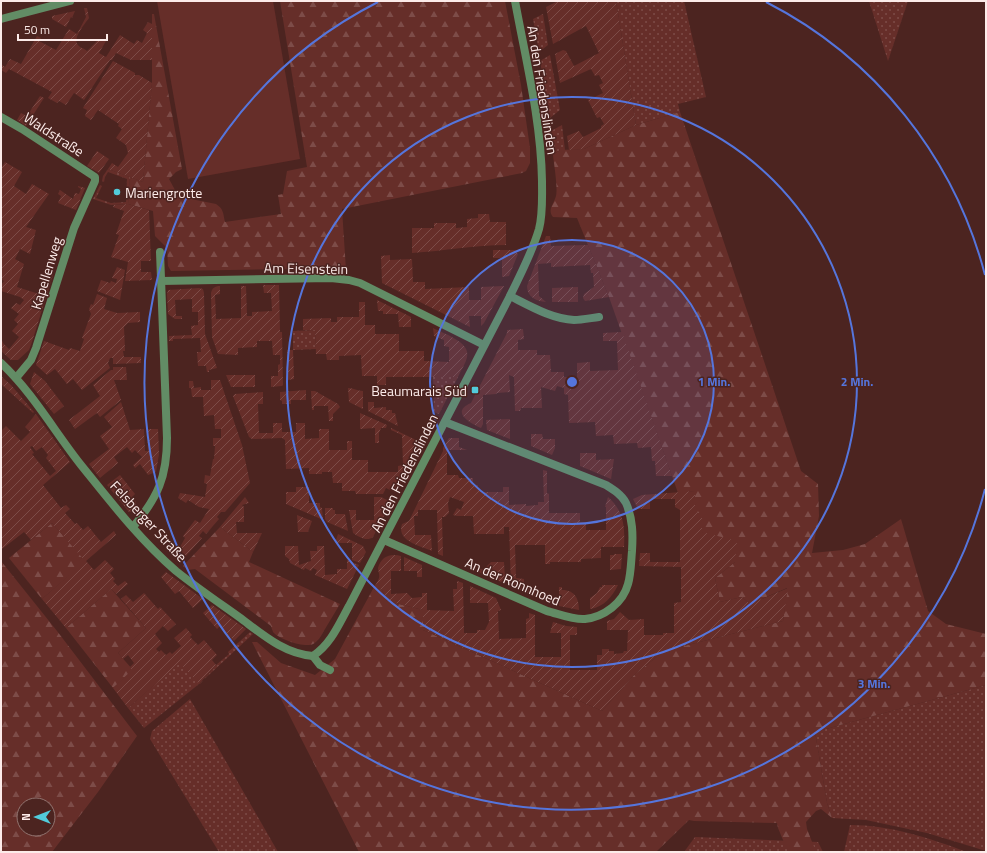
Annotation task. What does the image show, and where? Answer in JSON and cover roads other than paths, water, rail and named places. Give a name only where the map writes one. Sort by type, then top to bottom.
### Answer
[{"type":"street","points":[[1,19],[70,1]]},
{"type":"street","name":"An den Friedenslinden","points":[[313,656],[328,644],[384,540],[510,296],[531,250],[539,228],[542,195],[540,144],[536,113],[515,1]]},
{"type":"street","name":"Waldstraße","points":[[1,117],[92,174]]},
{"type":"street","name":"Kapellenweg","points":[[16,378],[31,360],[36,348],[74,228],[95,181],[95,177],[92,174]]},
{"type":"street","points":[[133,527],[146,512],[154,499],[162,482],[166,465],[167,438],[160,252]]},
{"type":"street","name":"Am Eisenstein","points":[[161,281],[331,278],[349,280],[360,283],[484,345]]},
{"type":"street","points":[[510,296],[540,311],[560,318],[575,320],[599,317]]},
{"type":"street","name":"Felsberger Straße","points":[[1,364],[16,378],[37,403],[80,463],[133,527],[176,571],[278,645],[291,652],[313,656]]},
{"type":"street","name":"An der Ronnhoed","points":[[384,540],[547,611],[566,617],[585,619],[598,616],[609,610],[620,600],[628,585],[633,534],[631,515],[625,502],[616,491],[606,485],[445,422]]},
{"type":"street","points":[[313,656],[320,665],[330,670]]},
{"type":"place","name":"Mariengrotte","points":[[117,192]]},
{"type":"place","name":"Beaumarais Süd","points":[[475,390]]}]
